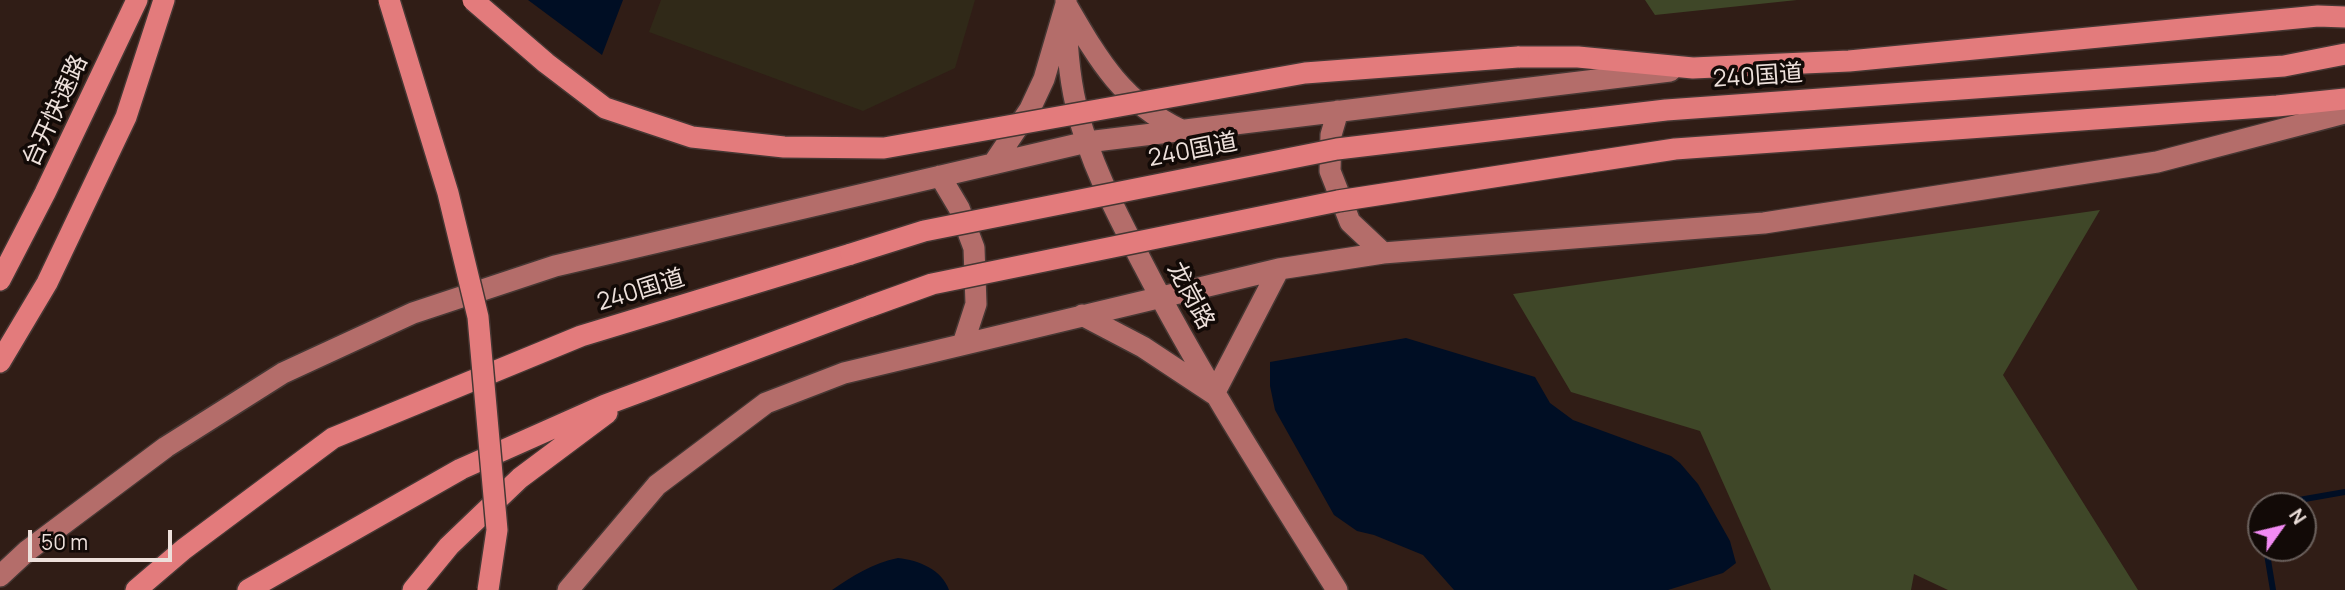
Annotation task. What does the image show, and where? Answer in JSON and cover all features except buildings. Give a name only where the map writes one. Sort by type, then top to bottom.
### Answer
[{"type":"highway","name":"台开快速路","points":[[0,280],[45,193],[137,0]]},
{"type":"highway","points":[[0,362],[47,284],[126,117],[164,0]]},
{"type":"highway","points":[[389,0],[448,193],[478,317],[497,530],[488,590]]},
{"type":"highway","points":[[473,0],[546,64],[605,108],[692,137],[784,147],[884,148],[1305,73],[1518,57],[1578,57],[1693,68],[1849,61],[2304,17],[2345,17]]},
{"type":"highway","name":"240国道","points":[[136,590],[184,549],[333,438],[581,336],[924,231],[1337,149],[1666,110],[2284,66],[2345,54]]},
{"type":"highway","points":[[248,590],[461,469],[605,405],[932,284],[1298,209],[1675,149],[2345,99]]},
{"type":"highway","points":[[413,590],[449,546],[520,478],[633,395]]},
{"type":"main road","points":[[1066,2],[1114,80],[1157,118],[1181,130]]},
{"type":"main road","points":[[993,164],[1030,109],[1044,79],[1066,2]]},
{"type":"main road","name":"龙岗路","points":[[1066,2],[1072,86],[1087,142],[1122,223],[1214,394],[1337,590]]},
{"type":"main road","points":[[0,576],[27,551],[166,447],[283,373],[413,313],[555,266],[1087,142],[1693,68]]},
{"type":"main road","points":[[1338,111],[1331,135],[1330,171],[1350,222],[1383,253]]},
{"type":"main road","points":[[573,583],[657,485],[766,403],[845,373],[1279,269],[1383,253],[1764,223],[2157,162],[2345,113]]},
{"type":"main road","points":[[940,176],[959,208],[974,248],[976,304],[963,344]]},
{"type":"main road","points":[[1082,316],[1143,347],[1214,394],[1279,269]]},
{"type":"shaded area","points":[[661,0],[975,0],[955,68],[863,111],[649,32]]},
{"type":"green space","points":[[1645,0],[1797,0],[1655,15]]},
{"type":"green space","points":[[2100,210],[2003,375],[2138,590],[1948,590],[1914,574],[1911,590],[1771,590],[1700,431],[1571,392],[1513,294]]},
{"type":"water","points":[[528,0],[623,0],[602,55]]},
{"type":"water","points":[[1406,338],[1535,377],[1550,403],[1573,420],[1671,456],[1698,484],[1730,541],[1736,563],[1723,573],[1668,590],[1454,590],[1423,555],[1357,531],[1334,515],[1275,410],[1270,386],[1270,362]]},
{"type":"water","points":[[898,558],[929,567],[941,577],[949,590],[832,590],[871,567]]},
{"type":"waterway","points":[[2317,497],[2345,492]]},
{"type":"waterway","points":[[2268,562],[2273,590]]}]
